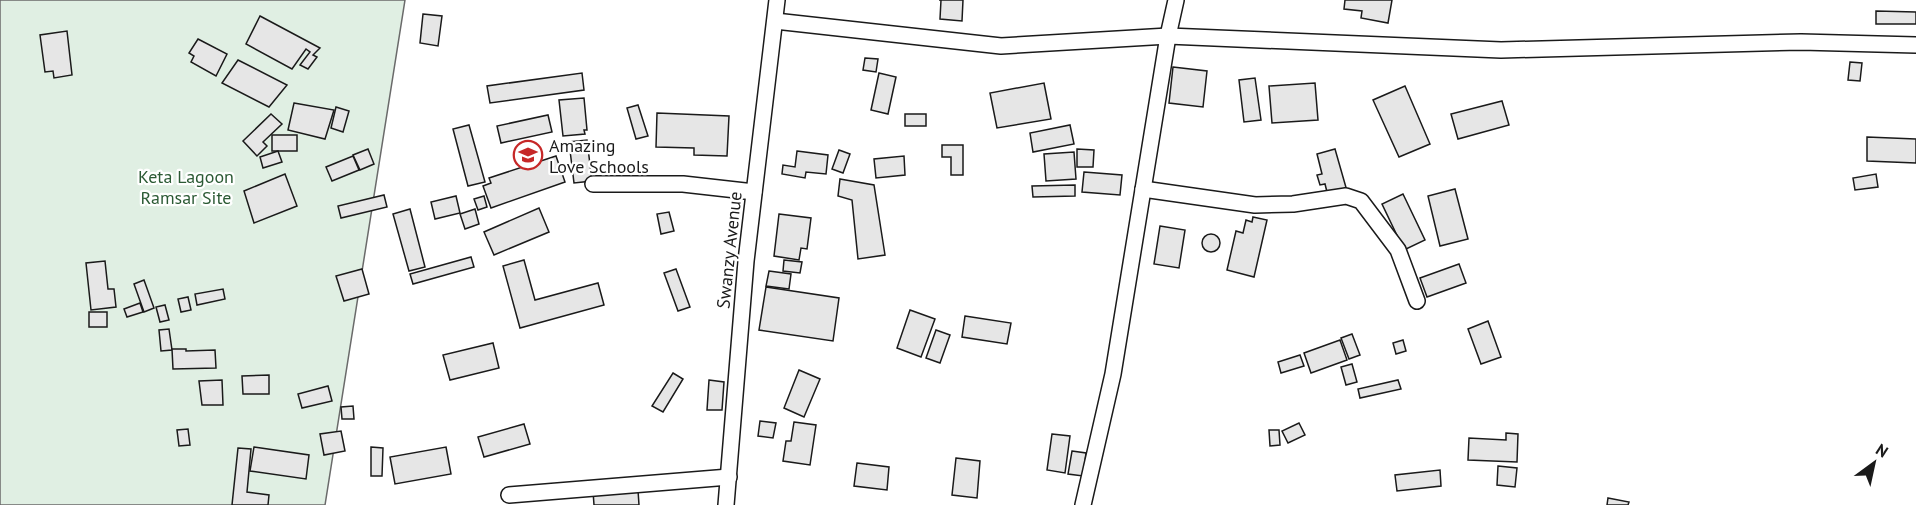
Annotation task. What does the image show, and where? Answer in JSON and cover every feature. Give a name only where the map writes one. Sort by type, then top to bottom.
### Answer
[{"type":"street","name":"Swanzy Avenue","points":[[726,505],[746,261],[777,0]]},
{"type":"street","points":[[1083,505],[1113,374],[1168,36],[1176,0]]},
{"type":"street","points":[[775,21],[1001,46],[1168,36],[1501,50],[1801,42],[1916,45]]},
{"type":"street","points":[[593,184],[683,184],[754,192]]},
{"type":"street","points":[[1143,189],[1255,206],[1293,204],[1346,196],[1361,201],[1398,250],[1417,301]]},
{"type":"street","points":[[509,495],[729,477]]},
{"type":"green space","name":"Keta Lagoon Ramsar Site","points":[[0,0],[405,0],[325,505],[0,505]]},
{"type":"building","points":[[941,0],[963,0],[962,21],[940,19]]},
{"type":"building","points":[[1345,0],[1392,0],[1388,23],[1361,18],[1362,11],[1344,9]]},
{"type":"building","points":[[1876,11],[1916,12],[1916,24],[1876,24]]},
{"type":"building","points":[[423,14],[442,16],[438,46],[420,43]]},
{"type":"building","points":[[260,16],[320,48],[313,55],[317,57],[308,69],[300,65],[310,52],[306,49],[292,69],[246,44]]},
{"type":"building","points":[[67,31],[72,75],[54,78],[53,71],[45,72],[40,35]]},
{"type":"building","points":[[198,39],[227,54],[216,76],[191,62],[194,56],[189,53]]},
{"type":"building","points":[[865,58],[878,59],[876,72],[863,70]]},
{"type":"building","points":[[238,60],[287,85],[269,107],[222,83]]},
{"type":"building","points":[[1850,62],[1862,63],[1860,81],[1848,80]]},
{"type":"building","points":[[1173,67],[1207,71],[1203,107],[1169,103]]},
{"type":"building","points":[[582,73],[584,90],[490,103],[487,86]]},
{"type":"building","points":[[879,73],[896,77],[888,114],[871,110]]},
{"type":"building","points":[[1255,78],[1261,120],[1244,122],[1239,80]]},
{"type":"building","points":[[1044,83],[1051,119],[997,128],[990,93]]},
{"type":"building","points":[[1315,83],[1318,120],[1272,123],[1269,86]]},
{"type":"building","points":[[1405,86],[1430,144],[1399,157],[1373,100]]},
{"type":"building","points":[[584,98],[587,130],[584,130],[585,134],[563,136],[559,100]]},
{"type":"building","points":[[1502,101],[1509,125],[1458,139],[1451,114]]},
{"type":"building","points":[[294,103],[334,110],[325,139],[288,130]]},
{"type":"building","points":[[638,105],[648,136],[636,139],[627,108]]},
{"type":"building","points":[[336,107],[349,111],[343,132],[331,128]]},
{"type":"building","points":[[657,113],[729,116],[727,156],[694,155],[694,148],[656,147]]},
{"type":"building","points":[[271,114],[282,124],[263,142],[267,146],[257,156],[243,141]]},
{"type":"building","points":[[905,114],[926,114],[926,126],[905,126]]},
{"type":"building","points":[[548,115],[552,132],[501,143],[497,126]]},
{"type":"building","points":[[469,125],[485,182],[468,186],[453,129]]},
{"type":"building","points":[[1070,125],[1074,144],[1033,152],[1030,133]]},
{"type":"building","points":[[272,135],[297,135],[297,151],[272,151]]},
{"type":"building","points":[[1867,137],[1916,139],[1916,163],[1867,161]]},
{"type":"building","points":[[587,140],[592,181],[574,183],[569,142]]},
{"type":"building","points":[[942,145],[963,145],[963,175],[951,175],[951,157],[942,157]]},
{"type":"building","points":[[368,149],[374,164],[360,170],[353,155]]},
{"type":"building","points":[[1077,149],[1094,150],[1093,167],[1077,167]]},
{"type":"building","points":[[1335,149],[1347,191],[1328,196],[1325,184],[1320,185],[1317,175],[1322,174],[1317,154]]},
{"type":"building","points":[[839,150],[850,154],[843,173],[832,169]]},
{"type":"building","points":[[278,151],[282,162],[263,168],[260,157]]},
{"type":"building","points":[[797,151],[828,155],[826,174],[806,172],[805,178],[782,174],[783,165],[795,167]]},
{"type":"building","points":[[1074,152],[1076,179],[1046,181],[1044,154]]},
{"type":"building","points":[[353,156],[359,170],[332,181],[326,167]]},
{"type":"building","points":[[556,156],[565,182],[491,208],[483,186],[491,183],[489,178]]},
{"type":"building","points":[[904,156],[905,175],[876,178],[874,159]]},
{"type":"building","points":[[1084,172],[1122,175],[1120,195],[1082,192]]},
{"type":"building","points":[[285,174],[297,206],[254,223],[244,191]]},
{"type":"building","points":[[1876,174],[1878,187],[1855,190],[1853,178]]},
{"type":"building","points":[[840,179],[874,185],[885,255],[858,259],[852,200],[838,196]]},
{"type":"building","points":[[1075,185],[1075,196],[1033,197],[1032,186]]},
{"type":"building","points":[[1455,189],[1468,239],[1440,246],[1428,196]]},
{"type":"building","points":[[1403,194],[1425,240],[1404,250],[1382,204]]},
{"type":"building","points":[[384,195],[387,207],[341,218],[338,206]]},
{"type":"building","points":[[456,196],[460,213],[435,219],[431,202]]},
{"type":"building","points":[[484,196],[487,207],[478,210],[474,199]]},
{"type":"building","points":[[539,208],[549,232],[494,255],[484,232]]},
{"type":"building","points":[[410,209],[425,267],[409,271],[393,214]]},
{"type":"building","points":[[475,209],[479,224],[465,229],[460,214]]},
{"type":"building","points":[[669,212],[674,231],[661,234],[657,214]]},
{"type":"building","points":[[779,214],[811,218],[807,249],[801,248],[799,260],[774,256]]},
{"type":"building","points":[[1253,217],[1267,220],[1254,277],[1227,270],[1236,231],[1243,233],[1246,220],[1252,222]]},
{"type":"building","points":[[1160,226],[1185,230],[1179,268],[1154,264]]},
{"type":"building","points":[[1207,234],[1215,234],[1220,239],[1218,250],[1207,252],[1202,247],[1202,239]]},
{"type":"building","points":[[471,257],[474,267],[413,284],[410,274]]},
{"type":"building","points":[[524,260],[535,300],[598,283],[604,305],[520,328],[503,266]]},
{"type":"building","points":[[784,260],[802,262],[800,273],[783,271]]},
{"type":"building","points":[[105,261],[108,289],[114,289],[116,307],[91,310],[86,263]]},
{"type":"building","points":[[1459,264],[1466,283],[1427,297],[1420,278]]},
{"type":"building","points":[[362,269],[369,294],[344,301],[336,276]]},
{"type":"building","points":[[676,269],[690,307],[678,311],[664,273]]},
{"type":"building","points":[[769,271],[791,274],[789,289],[766,286]]},
{"type":"building","points":[[144,280],[154,308],[144,312],[134,284]]},
{"type":"building","points":[[766,287],[839,298],[833,341],[759,330]]},
{"type":"building","points":[[223,289],[225,299],[197,305],[195,294]]},
{"type":"building","points":[[188,297],[191,310],[181,312],[178,299]]},
{"type":"building","points":[[140,303],[143,312],[127,317],[124,309]]},
{"type":"building","points":[[165,305],[169,320],[160,322],[156,307]]},
{"type":"building","points":[[910,310],[935,319],[921,357],[897,348]]},
{"type":"building","points":[[89,312],[107,312],[107,327],[89,327]]},
{"type":"building","points":[[965,316],[1011,323],[1007,344],[962,337]]},
{"type":"building","points":[[1488,321],[1501,357],[1481,364],[1468,329]]},
{"type":"building","points":[[169,329],[172,350],[161,351],[159,330]]},
{"type":"building","points":[[936,330],[950,335],[940,363],[926,358]]},
{"type":"building","points":[[1352,334],[1360,355],[1349,359],[1341,338]]},
{"type":"building","points":[[1340,340],[1347,360],[1311,373],[1304,353]]},
{"type":"building","points":[[1403,340],[1406,351],[1396,354],[1393,343]]},
{"type":"building","points":[[493,343],[499,368],[450,380],[443,355]]},
{"type":"building","points":[[172,349],[215,350],[216,368],[173,369]]},
{"type":"building","points":[[1300,355],[1304,366],[1281,373],[1278,362]]},
{"type":"building","points":[[1352,364],[1357,382],[1346,385],[1341,367]]},
{"type":"building","points":[[799,370],[820,379],[804,417],[784,408]]},
{"type":"building","points":[[673,373],[683,379],[663,412],[652,406]]},
{"type":"building","points":[[269,375],[269,394],[243,394],[242,376]]},
{"type":"building","points":[[222,380],[223,405],[202,405],[199,381]]},
{"type":"building","points":[[709,380],[724,382],[722,410],[707,410]]},
{"type":"building","points":[[1398,380],[1401,389],[1360,398],[1358,389]]},
{"type":"building","points":[[328,386],[332,401],[302,408],[298,394]]},
{"type":"building","points":[[353,406],[354,419],[342,419],[341,407]]},
{"type":"building","points":[[760,421],[776,423],[773,438],[758,436]]},
{"type":"building","points":[[794,422],[816,425],[810,465],[783,461],[786,441],[791,441]]},
{"type":"building","points":[[1299,423],[1305,435],[1288,443],[1282,431]]},
{"type":"building","points":[[524,424],[530,444],[484,457],[478,437]]},
{"type":"building","points":[[188,429],[190,445],[179,446],[177,430]]},
{"type":"building","points":[[1269,430],[1279,430],[1280,445],[1270,446]]},
{"type":"building","points":[[341,431],[345,451],[324,455],[320,434]]},
{"type":"building","points":[[1506,433],[1518,434],[1517,462],[1468,460],[1469,438],[1506,440]]},
{"type":"building","points":[[1052,434],[1070,436],[1065,473],[1047,470]]},
{"type":"building","points":[[254,447],[309,455],[306,479],[250,471]]},
{"type":"building","points":[[371,447],[383,448],[382,476],[371,476]]},
{"type":"building","points":[[446,447],[451,474],[395,484],[390,457]]},
{"type":"building","points":[[238,448],[251,449],[247,492],[269,495],[268,505],[232,505]]},
{"type":"building","points":[[1072,451],[1086,453],[1083,476],[1068,474]]},
{"type":"building","points":[[956,458],[980,461],[977,498],[952,495]]},
{"type":"building","points":[[857,463],[889,467],[887,490],[854,486]]},
{"type":"building","points":[[1498,466],[1517,468],[1515,487],[1497,485]]},
{"type":"building","points":[[1440,470],[1441,486],[1397,491],[1395,475]]},
{"type":"building","points":[[638,490],[639,505],[594,505],[593,491]]},
{"type":"building","points":[[1608,498],[1629,502],[1628,505],[1607,505]]},
{"type":"place","name":"Amazing Love Schools","points":[[528,155]]}]
